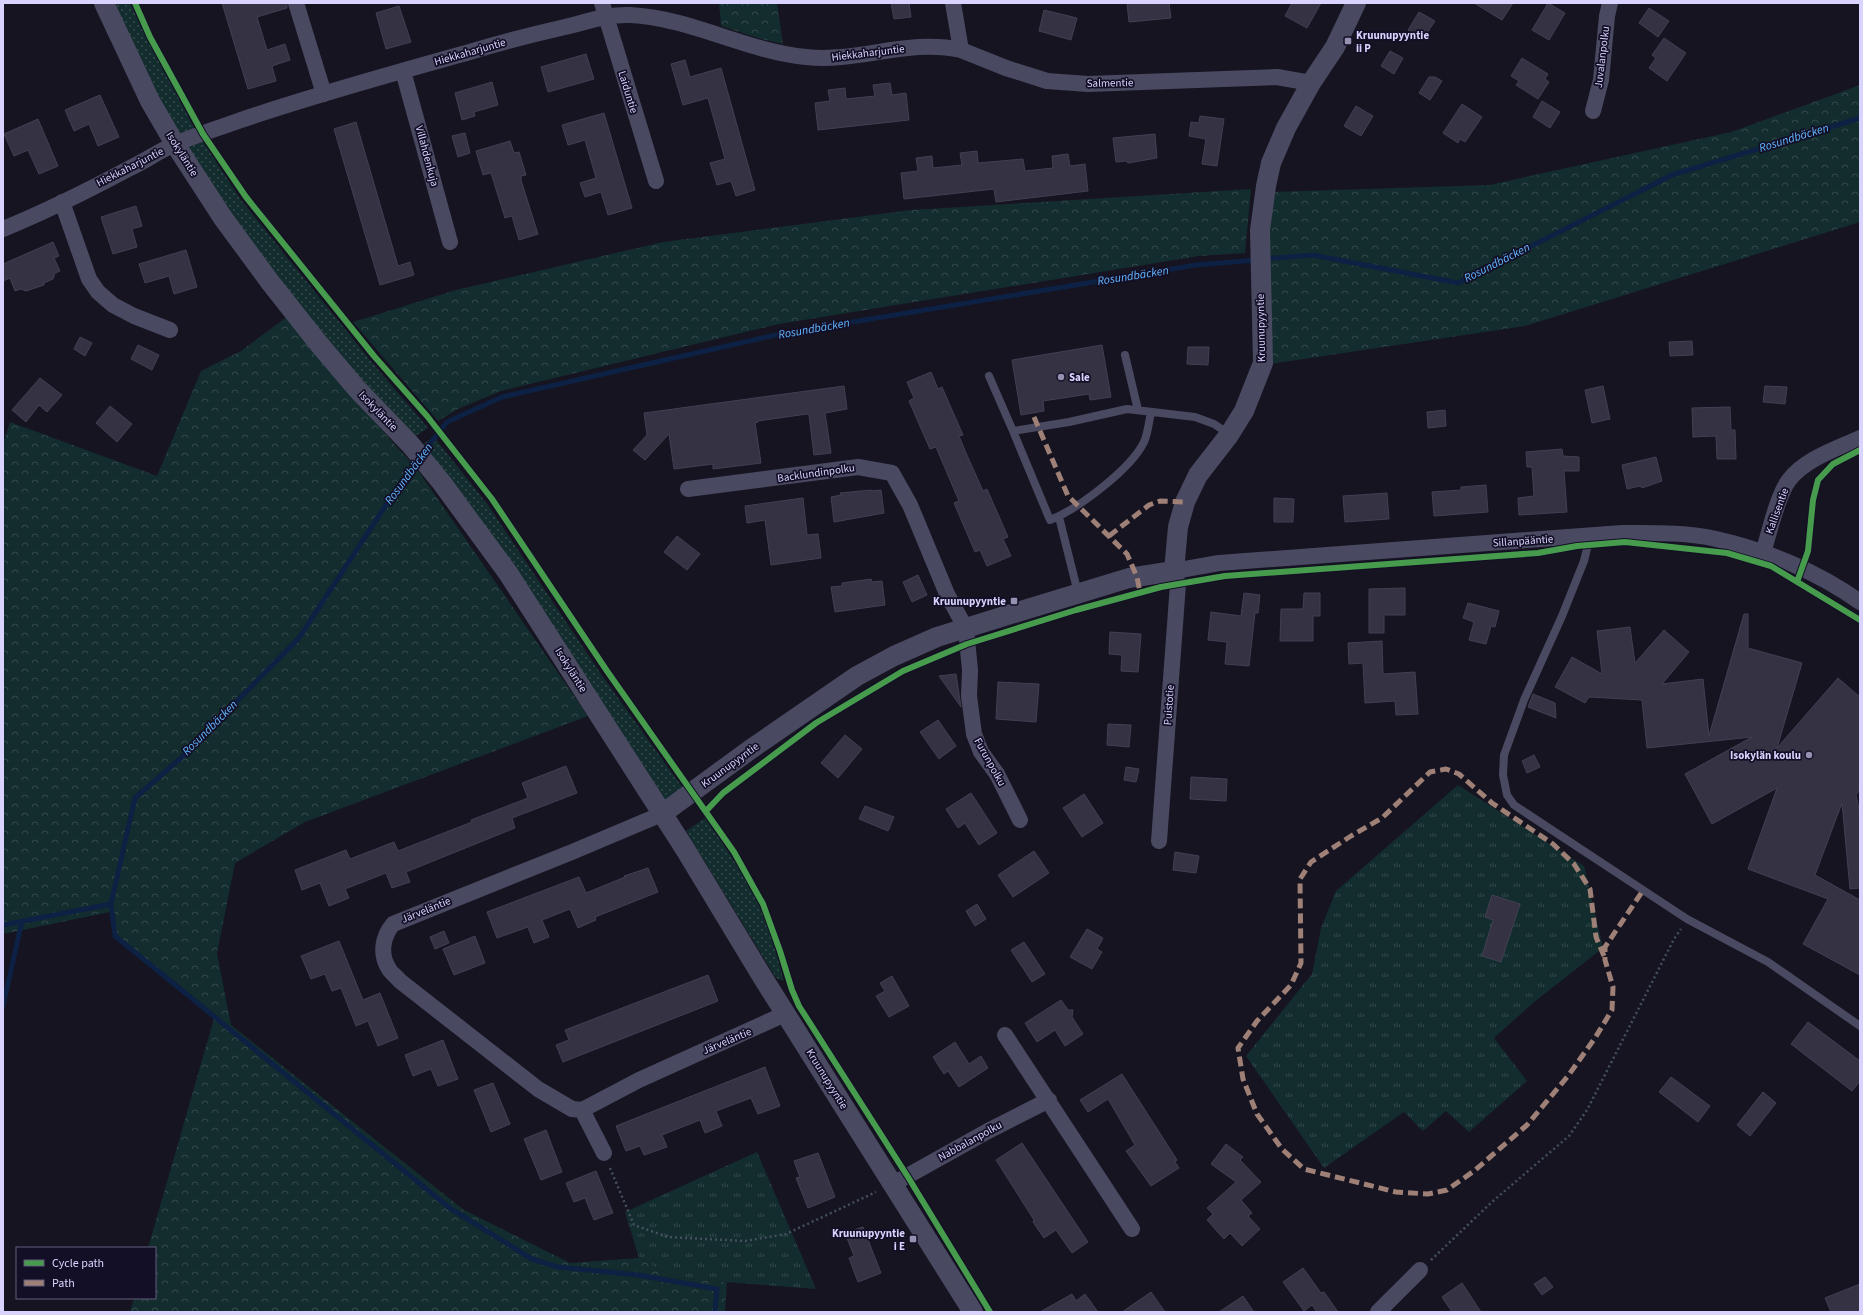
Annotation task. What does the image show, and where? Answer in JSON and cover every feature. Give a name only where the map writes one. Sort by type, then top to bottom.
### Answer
[{"type":"street","name":"Isokyläntie","points":[[104,3],[150,101],[175,144],[223,218],[270,282],[357,389],[410,444],[442,483],[508,573],[662,814]]},
{"type":"street","points":[[296,3],[324,94]]},
{"type":"street","points":[[953,3],[961,50]]},
{"type":"street","name":"Kruunupyyntie","points":[[973,1312],[785,1014],[662,814],[751,749],[857,676],[894,656],[930,640],[1129,578],[1174,571],[1178,527],[1185,502],[1198,475],[1229,435],[1244,411],[1263,363],[1260,243],[1266,186],[1271,163],[1286,128],[1311,84],[1335,47],[1356,3]]},
{"type":"street","name":"Juvalanpolku","points":[[1593,111],[1601,80],[1607,16],[1610,3]]},
{"type":"street","name":"Hiekkaharjuntie","points":[[3,229],[62,202],[175,144],[277,108],[503,42],[604,10],[682,23],[762,49],[807,58],[845,57],[899,48],[938,46],[961,50]]},
{"type":"street","name":"Laiduntie","points":[[604,10],[656,181]]},
{"type":"street","name":"Salmentie","points":[[961,50],[1006,68],[1047,81],[1096,84],[1277,77],[1311,84]]},
{"type":"street","name":"Villahdenkuja","points":[[403,71],[450,242]]},
{"type":"street","points":[[62,202],[89,279],[98,292],[113,305],[134,316],[170,330]]},
{"type":"street","name":"Kallisentie","points":[[1763,553],[1780,499],[1788,480],[1808,463],[1860,438]]},
{"type":"street","name":"Backlundinpolku","points":[[688,489],[858,467],[892,474],[910,505],[947,594],[966,629]]},
{"type":"street","name":"Sillanpääntie","points":[[1174,571],[1219,563],[1622,533],[1688,535],[1715,538],[1763,553],[1802,568],[1843,590],[1860,602]]},
{"type":"street","name":"Puistotie","points":[[1159,841],[1178,584],[1174,571]]},
{"type":"street","name":"Furunpolku","points":[[966,629],[970,670],[969,696],[974,734],[981,752],[996,774],[1020,820]]},
{"type":"street","name":"Järveläntie","points":[[662,814],[393,924],[383,941],[385,961],[389,969],[400,981],[538,1089],[572,1109],[582,1110],[639,1080],[785,1014]]},
{"type":"street","points":[[1005,1035],[1049,1100],[1132,1229]]},
{"type":"street","name":"Nabbalanpolku","points":[[893,1184],[988,1131],[1049,1100]]},
{"type":"street","points":[[582,1110],[604,1153]]},
{"type":"street","points":[[1378,1312],[1420,1270]]},
{"type":"lane","points":[[1125,354],[1138,410]]},
{"type":"lane","points":[[989,376],[1050,520],[1065,514],[1098,490],[1133,458],[1145,441],[1151,412]]},
{"type":"lane","points":[[1012,431],[1068,422],[1127,409],[1195,417],[1214,424],[1229,435]]},
{"type":"lane","points":[[1059,516],[1078,594]]},
{"type":"lane","points":[[1590,536],[1584,561],[1562,616],[1524,700],[1504,755],[1503,775],[1507,795],[1514,804],[1527,813],[1689,920],[1768,962],[1860,1026]]},
{"type":"path","points":[[1420,1270],[1493,1201],[1569,1136],[1588,1110],[1674,939],[1689,920]]},
{"type":"path","points":[[604,1153],[634,1225],[668,1236],[745,1241],[786,1234],[893,1184]]},
{"type":"green space","points":[[110,3],[130,3],[147,39],[196,131],[178,137]]},
{"type":"green space","points":[[719,3],[777,3],[783,44],[758,38],[721,26]]},
{"type":"green space","points":[[1860,85],[1860,222],[1525,326],[1270,364],[1268,242],[1272,192],[1489,185],[1731,132]]},
{"type":"green space","points":[[202,140],[241,200],[370,360],[428,428],[411,439],[276,278],[184,148]]},
{"type":"green space","points":[[1251,189],[1245,253],[1199,256],[779,324],[501,391],[458,409],[438,421],[353,322],[456,290],[663,242],[911,210]]},
{"type":"green space","points":[[288,316],[388,437],[417,469],[588,716],[305,822],[235,863],[217,953],[231,1025],[464,1210],[570,1263],[639,1258],[675,1278],[727,1282],[725,1312],[130,1312],[134,1299],[156,1299],[156,1247],[148,1247],[215,1015],[115,936],[110,912],[3,934],[3,444],[10,422],[157,476],[201,371],[241,351]]},
{"type":"green space","points":[[434,437],[488,505],[603,677],[683,788],[664,801],[417,448]]},
{"type":"green space","points":[[1458,785],[1584,866],[1603,948],[1534,1002],[1494,1038],[1527,1081],[1469,1132],[1446,1111],[1423,1131],[1404,1112],[1324,1168],[1246,1056],[1312,974],[1321,928],[1336,891]]},
{"type":"green space","points":[[705,818],[734,860],[763,914],[784,981],[776,978],[686,831]]},
{"type":"green space","points":[[757,1152],[816,1289],[675,1278],[639,1258],[625,1212]]},
{"type":"building","points":[[222,3],[287,3],[287,8],[257,17],[267,50],[285,44],[290,60],[272,66],[276,81],[248,89]]},
{"type":"building","points":[[891,3],[909,3],[911,17],[894,19]]},
{"type":"building","points":[[1127,3],[1169,3],[1171,18],[1129,22]]},
{"type":"building","points":[[1292,3],[1321,3],[1307,28],[1285,16]]},
{"type":"building","points":[[1474,3],[1513,3],[1502,20]]},
{"type":"building","points":[[1548,3],[1565,13],[1549,40],[1532,30]]},
{"type":"building","points":[[399,6],[411,42],[386,49],[376,13]]},
{"type":"building","points":[[1649,8],[1669,21],[1658,37],[1639,23]]},
{"type":"building","points":[[1044,10],[1077,18],[1071,40],[1039,31]]},
{"type":"building","points":[[1419,12],[1435,21],[1423,39],[1408,30]]},
{"type":"building","points":[[1664,38],[1686,53],[1667,81],[1649,68],[1656,58],[1652,55]]},
{"type":"building","points":[[1390,51],[1403,58],[1394,74],[1381,66]]},
{"type":"building","points":[[586,54],[594,79],[548,92],[541,67]]},
{"type":"building","points":[[1522,58],[1548,74],[1545,79],[1549,82],[1538,99],[1516,85],[1519,81],[1511,76]]},
{"type":"building","points":[[685,60],[690,77],[721,68],[755,190],[736,196],[731,181],[717,185],[710,163],[725,159],[708,98],[683,105],[671,64]]},
{"type":"building","points":[[1429,77],[1435,77],[1442,81],[1430,100],[1419,93]]},
{"type":"building","points":[[492,82],[498,105],[474,112],[475,116],[462,120],[455,93]]},
{"type":"building","points":[[890,83],[892,95],[906,93],[909,120],[818,130],[815,103],[830,101],[828,90],[845,88],[846,99],[875,96],[873,85]]},
{"type":"building","points":[[100,95],[119,137],[98,146],[89,124],[74,131],[65,110]]},
{"type":"building","points":[[1542,101],[1560,112],[1550,128],[1533,117]]},
{"type":"building","points":[[1462,104],[1482,117],[1465,142],[1460,139],[1458,143],[1443,133]]},
{"type":"building","points":[[1356,106],[1373,116],[1361,136],[1344,126]]},
{"type":"building","points":[[604,113],[632,208],[608,215],[601,192],[585,197],[580,183],[596,178],[585,140],[568,145],[562,125]]},
{"type":"building","points":[[1200,116],[1224,119],[1217,166],[1202,164],[1206,139],[1189,136],[1191,122],[1199,123]]},
{"type":"building","points":[[38,119],[58,166],[39,174],[28,150],[14,156],[4,134]]},
{"type":"building","points":[[356,122],[398,266],[410,262],[414,275],[380,285],[334,129]]},
{"type":"building","points":[[465,133],[470,153],[458,157],[452,136]]},
{"type":"building","points":[[1155,134],[1157,158],[1128,163],[1126,161],[1116,162],[1113,138]]},
{"type":"building","points":[[510,141],[514,153],[519,152],[526,175],[521,176],[521,180],[538,234],[519,240],[512,216],[505,218],[491,173],[483,175],[476,151]]},
{"type":"building","points":[[977,151],[978,163],[1023,159],[1025,171],[1053,168],[1052,156],[1068,154],[1070,166],[1085,164],[1088,191],[996,202],[994,189],[904,199],[901,173],[918,171],[916,158],[932,156],[933,168],[962,165],[960,153]]},
{"type":"building","points":[[136,206],[142,226],[132,229],[137,247],[113,254],[101,217]]},
{"type":"building","points":[[53,242],[59,256],[54,258],[60,271],[55,273],[53,279],[44,283],[44,285],[26,291],[21,289],[15,291],[10,278],[3,281],[3,264]]},
{"type":"building","points":[[186,250],[197,287],[174,294],[169,276],[145,283],[139,264]]},
{"type":"building","points":[[80,337],[92,343],[85,356],[74,349]]},
{"type":"building","points":[[1692,341],[1693,355],[1670,356],[1669,342]]},
{"type":"building","points":[[138,345],[159,355],[152,370],[131,359]]},
{"type":"building","name":"Sale","points":[[1102,345],[1111,397],[1090,400],[1089,394],[1043,401],[1044,411],[1021,415],[1012,360]]},
{"type":"building","points":[[1188,347],[1209,347],[1208,365],[1187,364]]},
{"type":"building","points":[[931,372],[938,389],[942,387],[963,435],[959,436],[966,453],[983,491],[987,489],[1008,537],[1003,539],[1011,556],[987,566],[980,550],[975,552],[954,503],[959,501],[936,447],[930,449],[909,401],[914,398],[907,382]]},
{"type":"building","points":[[40,378],[62,395],[47,412],[39,405],[26,422],[12,410]]},
{"type":"building","points":[[844,386],[847,409],[825,413],[831,453],[814,455],[809,415],[807,414],[758,421],[755,423],[761,463],[713,469],[713,464],[674,469],[669,434],[645,460],[633,450],[647,435],[644,413]]},
{"type":"building","points":[[1603,386],[1610,419],[1592,423],[1585,390]]},
{"type":"building","points":[[1765,386],[1787,387],[1785,404],[1763,402]]},
{"type":"building","points":[[110,406],[132,424],[117,442],[96,423]]},
{"type":"building","points":[[1730,407],[1731,430],[1735,430],[1736,459],[1717,459],[1716,436],[1693,437],[1692,408]]},
{"type":"building","points":[[1445,410],[1446,426],[1428,428],[1427,412]]},
{"type":"building","points":[[1562,449],[1563,456],[1579,457],[1579,471],[1564,471],[1567,512],[1519,515],[1518,498],[1534,496],[1532,467],[1527,467],[1526,452]]},
{"type":"building","points":[[1656,457],[1662,481],[1642,488],[1640,486],[1627,489],[1622,465]]},
{"type":"building","points":[[1486,485],[1488,512],[1434,516],[1432,492],[1461,490],[1461,487]]},
{"type":"building","points":[[881,490],[884,513],[834,522],[831,497],[841,495],[840,493]]},
{"type":"building","points":[[1387,493],[1389,519],[1345,522],[1343,496]]},
{"type":"building","points":[[803,498],[807,535],[818,534],[821,558],[771,565],[765,520],[747,523],[745,506]]},
{"type":"building","points":[[1274,498],[1294,499],[1293,522],[1274,522]]},
{"type":"building","points":[[677,536],[700,554],[687,570],[664,552]]},
{"type":"building","points":[[918,575],[927,595],[912,602],[903,582]]},
{"type":"building","points":[[871,579],[872,582],[882,581],[885,605],[835,612],[831,587],[842,586],[842,583]]},
{"type":"building","points":[[1405,588],[1405,615],[1384,615],[1384,633],[1369,633],[1369,589]]},
{"type":"building","points":[[1244,593],[1260,595],[1258,613],[1255,613],[1249,666],[1225,664],[1227,642],[1208,640],[1211,612],[1241,616]]},
{"type":"building","points":[[1304,593],[1320,593],[1320,616],[1313,616],[1313,641],[1280,641],[1281,609],[1303,609]]},
{"type":"building","points":[[1468,603],[1499,611],[1495,627],[1491,626],[1486,644],[1469,640],[1474,622],[1463,618]]},
{"type":"building","points":[[1744,614],[1748,614],[1748,648],[1802,663],[1777,748],[1838,678],[1860,697],[1860,789],[1856,795],[1860,814],[1860,888],[1850,889],[1842,803],[1815,875],[1860,900],[1860,975],[1803,944],[1828,899],[1748,869],[1777,788],[1712,824],[1685,774],[1752,737],[1647,748],[1642,700],[1589,697],[1585,703],[1555,687],[1572,657],[1602,674],[1597,631],[1630,627],[1635,663],[1664,630],[1689,652],[1662,684],[1703,679],[1709,736]]},
{"type":"building","points":[[1110,632],[1141,634],[1138,672],[1121,671],[1122,655],[1109,654]]},
{"type":"building","points":[[1382,641],[1383,674],[1415,672],[1418,714],[1396,715],[1395,701],[1365,703],[1363,663],[1349,664],[1348,643]]},
{"type":"building","points":[[956,674],[961,707],[939,676]]},
{"type":"building","points":[[998,682],[1039,684],[1036,722],[996,719]]},
{"type":"building","points":[[1533,694],[1555,703],[1556,718],[1528,707]]},
{"type":"building","points":[[938,720],[956,746],[939,759],[920,732]]},
{"type":"building","points":[[1108,724],[1131,725],[1129,747],[1107,745]]},
{"type":"building","points":[[845,735],[862,749],[838,778],[821,763]]},
{"type":"building","points":[[1534,755],[1540,767],[1527,773],[1522,761]]},
{"type":"building","points":[[566,766],[577,793],[512,818],[515,828],[406,872],[410,882],[392,888],[386,873],[345,889],[349,898],[329,906],[320,883],[302,890],[295,870],[346,850],[350,859],[394,842],[398,851],[528,798],[522,783]]},
{"type":"building","points":[[1126,767],[1139,769],[1136,782],[1124,780]]},
{"type":"building","points":[[1191,777],[1227,779],[1226,801],[1190,799]]},
{"type":"building","points":[[971,793],[997,833],[979,845],[965,823],[958,828],[946,809]]},
{"type":"building","points":[[1084,794],[1103,823],[1082,837],[1063,808]]},
{"type":"building","points":[[865,806],[894,817],[888,831],[859,819]]},
{"type":"building","points":[[1034,851],[1049,873],[1013,897],[998,875]]},
{"type":"building","points":[[1175,852],[1199,856],[1196,873],[1173,870]]},
{"type":"building","points":[[648,868],[658,892],[595,917],[596,920],[578,928],[570,909],[542,920],[549,937],[534,943],[528,927],[497,938],[487,912],[579,877],[586,893],[625,877],[624,876]]},
{"type":"building","points":[[1492,895],[1520,904],[1501,962],[1482,956],[1493,920],[1485,917]]},
{"type":"building","points":[[977,904],[986,919],[975,926],[966,911]]},
{"type":"building","points":[[1087,929],[1103,938],[1097,949],[1102,952],[1092,969],[1070,957]]},
{"type":"building","points":[[444,931],[449,943],[435,949],[430,937]]},
{"type":"building","points":[[475,936],[485,963],[454,975],[443,949]]},
{"type":"building","points":[[339,941],[363,1000],[380,993],[398,1038],[378,1046],[368,1021],[356,1026],[341,988],[332,991],[325,974],[311,979],[301,956]]},
{"type":"building","points":[[1024,942],[1045,974],[1032,982],[1011,950]]},
{"type":"building","points":[[708,975],[718,1001],[563,1062],[556,1045],[569,1040],[565,1030]]},
{"type":"building","points":[[892,976],[909,1006],[889,1017],[876,996],[885,991],[880,983]]},
{"type":"building","points":[[1061,1000],[1068,1010],[1073,1010],[1072,1017],[1083,1034],[1065,1046],[1055,1030],[1037,1042],[1025,1023]]},
{"type":"building","points":[[1808,1022],[1860,1061],[1860,1081],[1852,1091],[1791,1044]]},
{"type":"building","points":[[443,1040],[458,1079],[438,1086],[431,1069],[413,1076],[405,1055]]},
{"type":"building","points":[[955,1042],[969,1064],[981,1056],[988,1068],[959,1087],[948,1071],[944,1074],[933,1057]]},
{"type":"building","points":[[765,1067],[780,1106],[758,1114],[751,1098],[716,1111],[722,1126],[705,1133],[700,1120],[662,1135],[667,1147],[644,1155],[640,1146],[626,1151],[616,1126]]},
{"type":"building","points":[[1122,1074],[1177,1160],[1175,1162],[1179,1168],[1151,1186],[1126,1151],[1135,1145],[1108,1099],[1088,1112],[1080,1100]]},
{"type":"building","points":[[1671,1077],[1710,1106],[1698,1122],[1659,1092]]},
{"type":"building","points":[[493,1083],[510,1124],[491,1132],[474,1090]]},
{"type":"building","points":[[1763,1092],[1776,1103],[1750,1136],[1737,1125]]},
{"type":"building","points":[[546,1130],[562,1172],[541,1180],[524,1139]]},
{"type":"building","points":[[1022,1143],[1088,1242],[1072,1253],[1056,1230],[1044,1238],[996,1160]]},
{"type":"building","points":[[1226,1144],[1243,1157],[1240,1160],[1261,1182],[1241,1200],[1252,1213],[1248,1216],[1260,1229],[1242,1246],[1230,1233],[1224,1239],[1207,1220],[1213,1214],[1207,1208],[1236,1182],[1211,1164]]},
{"type":"building","points":[[818,1153],[835,1197],[808,1208],[796,1178],[800,1177],[794,1161]]},
{"type":"building","points":[[596,1171],[613,1213],[594,1220],[585,1198],[574,1202],[566,1183]]},
{"type":"building","points":[[863,1227],[881,1273],[858,1282],[849,1258],[854,1256],[845,1233]]},
{"type":"building","points":[[1303,1268],[1321,1293],[1324,1292],[1338,1312],[1317,1312],[1312,1305],[1304,1311],[1283,1282]]},
{"type":"building","points":[[1545,1277],[1553,1287],[1542,1295],[1534,1284]]},
{"type":"building","points":[[1462,1283],[1481,1312],[1452,1312],[1442,1297]]},
{"type":"building","points":[[1860,1284],[1860,1312],[1831,1312],[1825,1298]]},
{"type":"building","points":[[1151,1292],[1165,1312],[1122,1312]]},
{"type":"building","points":[[1072,1294],[1076,1301],[1085,1294],[1098,1312],[1040,1312]]},
{"type":"building","points":[[1243,1296],[1254,1312],[1219,1312]]},
{"type":"waterway","name":"Rosundbäcken","points":[[1264,259],[1313,255],[1458,283],[1672,175],[1860,118]]},
{"type":"waterway","name":"Rosundbäcken","points":[[422,454],[447,422],[502,397],[780,334],[1196,265],[1256,260]]},
{"type":"waterway","name":"Rosundbäcken","points":[[3,925],[111,904],[135,798],[181,758],[299,638],[401,482],[418,460]]},
{"type":"waterway","points":[[111,904],[115,936],[451,1209],[532,1259],[558,1267],[638,1275],[717,1289],[715,1312]]},
{"type":"waterway","points":[[3,1006],[22,921]]},
{"type":"marked path","points":[[1034,417],[1068,496],[1127,554],[1137,577],[1140,592]]},
{"type":"marked path","points":[[1109,536],[1149,505],[1160,501],[1185,502]]},
{"type":"marked path","points":[[1604,956],[1596,937],[1590,889],[1574,864],[1553,844],[1492,803],[1459,774],[1446,769],[1430,772],[1382,818],[1311,862],[1300,879],[1301,963],[1291,985],[1257,1021],[1238,1048],[1243,1079],[1257,1114],[1282,1149],[1304,1169],[1396,1192],[1428,1194],[1447,1190],[1474,1171],[1527,1125],[1568,1076],[1595,1038],[1612,1010],[1613,987],[1605,960],[1605,947],[1644,889]]},
{"type":"cycle path","points":[[135,3],[150,37],[203,134],[246,197],[374,356],[427,416],[492,499],[607,671],[734,852],[763,904],[792,990],[799,1006],[908,1177],[990,1312]]},
{"type":"cycle path","points":[[1797,582],[1808,551],[1813,500],[1818,480],[1833,464],[1860,450]]},
{"type":"cycle path","points":[[706,811],[723,793],[816,723],[903,671],[967,644],[1076,610],[1161,587],[1225,576],[1538,553],[1577,546],[1625,542],[1727,553],[1771,566],[1860,620]]},
{"type":"place","name":"Kruunupyyntie ii P","points":[[1348,41]]},
{"type":"place","name":"Sale","points":[[1061,377]]},
{"type":"place","name":"Kruunupyyntie","points":[[1014,601]]},
{"type":"place","name":"Isokylän koulu","points":[[1809,755]]},
{"type":"place","name":"Kruunupyyntie i E","points":[[913,1239]]}]
